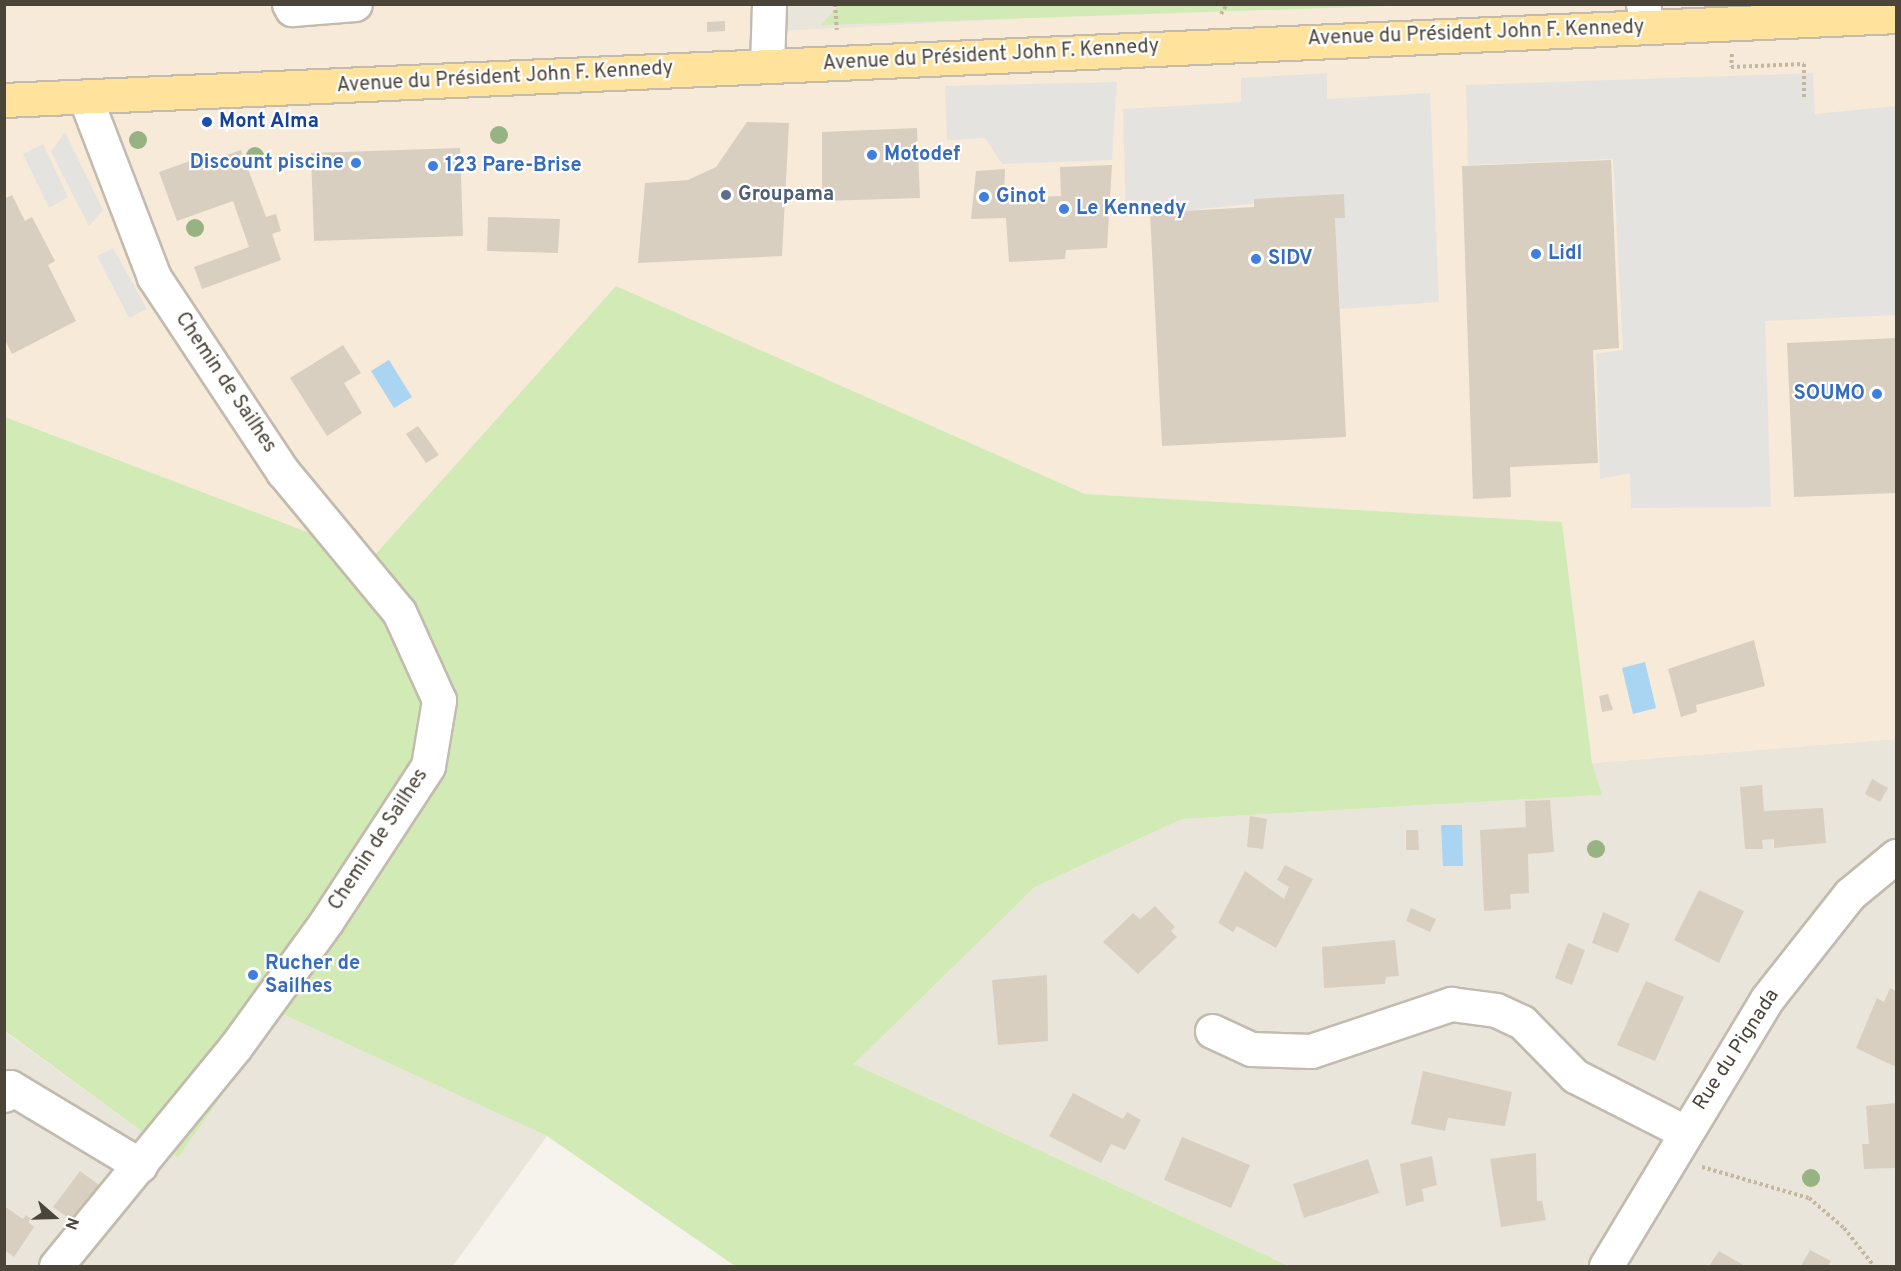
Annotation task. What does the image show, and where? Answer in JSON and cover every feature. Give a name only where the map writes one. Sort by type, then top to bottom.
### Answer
[{"type":"main road","name":"Avenue du Président John F. Kennedy","points":[[4,100],[767,65],[1645,16],[1795,13],[1896,16]]},
{"type":"main road","name":"Avenue du Président John F. Kennedy","points":[[4,121],[85,97]]},
{"type":"street","points":[[288,4],[292,9],[355,4]]},
{"type":"street","points":[[767,65],[769,4]]},
{"type":"street","name":"Chemin de Sailhes","points":[[56,1266],[140,1165],[326,922],[428,766],[439,700],[399,612],[283,472],[154,277],[85,97]]},
{"type":"street","name":"Rue du Pignada","points":[[1606,1266],[1767,999],[1850,894],[1896,856]]},
{"type":"street","points":[[1212,1031],[1251,1049],[1311,1051],[1451,1004],[1496,1010],[1522,1022],[1575,1076],[1678,1144]]},
{"type":"street","points":[[4,1095],[10,1087],[140,1165]]},
{"type":"path","points":[[835,4],[837,30]]},
{"type":"path","points":[[1732,53],[1731,67],[1804,64],[1804,100]]},
{"type":"path","points":[[1678,1144],[1809,1198],[1844,1228],[1874,1266]]},
{"type":"shaded area","points":[[783,4],[1286,5],[786,31]]},
{"type":"shaded area","points":[[783,4],[786,31],[1286,4],[1896,5],[1896,739],[1592,763],[1562,522],[1085,494],[616,287],[373,557],[5,417],[4,5]]},
{"type":"shaded area","points":[[1327,73],[1327,99],[1430,93],[1439,302],[1340,309],[1335,218],[1344,194],[1126,217],[1123,109],[1241,102],[1241,78]]},
{"type":"shaded area","points":[[1813,73],[1815,114],[1896,106],[1896,315],[1765,321],[1771,507],[1631,508],[1630,473],[1600,479],[1596,354],[1623,350],[1613,159],[1468,165],[1466,85]]},
{"type":"shaded area","points":[[1117,82],[1112,160],[1002,164],[985,138],[947,140],[945,86]]},
{"type":"shaded area","points":[[65,132],[103,210],[89,226],[51,152]]},
{"type":"shaded area","points":[[43,144],[68,197],[49,208],[23,154]]},
{"type":"shaded area","points":[[113,248],[147,309],[129,318],[97,256]]},
{"type":"shaded area","points":[[1896,739],[1896,1266],[1289,1266],[854,1064],[1035,887],[1182,819],[1601,795],[1592,763]]},
{"type":"shaded area","points":[[280,1013],[547,1136],[453,1266],[5,1266],[4,1031],[178,1158]]},
{"type":"green space","points":[[1417,4],[821,25],[839,5]]},
{"type":"green space","points":[[616,286],[1085,494],[1562,522],[1592,763],[1602,795],[1182,819],[1035,887],[854,1064],[1289,1266],[735,1266],[547,1136],[280,1013],[178,1158],[5,1031],[5,417],[373,557]]},
{"type":"water","points":[[389,360],[412,397],[394,408],[371,371]]},
{"type":"water","points":[[1645,662],[1656,708],[1633,714],[1622,668]]},
{"type":"water","points":[[1441,825],[1462,825],[1463,866],[1443,866]]},
{"type":"building","points":[[725,21],[725,31],[707,32],[707,22]]},
{"type":"building","points":[[747,122],[789,123],[782,256],[638,263],[645,183],[688,180],[716,167]]},
{"type":"building","points":[[917,128],[920,198],[822,201],[822,132]]},
{"type":"building","points":[[460,148],[463,236],[314,241],[311,153]]},
{"type":"building","points":[[241,150],[266,217],[276,214],[281,231],[272,234],[281,260],[202,289],[194,267],[249,247],[233,201],[177,221],[159,172],[207,155],[209,161]]},
{"type":"building","points":[[1611,160],[1619,348],[1593,350],[1598,463],[1510,467],[1511,497],[1473,499],[1462,166]]},
{"type":"building","points":[[1112,165],[1107,248],[1066,250],[1065,259],[1009,262],[1006,218],[971,219],[976,171],[1005,169],[1004,198],[1061,196],[1060,167]]},
{"type":"building","points":[[1344,194],[1345,218],[1335,218],[1346,437],[1162,446],[1150,213],[1254,207],[1254,199]]},
{"type":"building","points":[[12,195],[25,221],[32,217],[55,261],[48,265],[76,321],[12,354],[4,338],[4,199]]},
{"type":"building","points":[[488,217],[560,219],[558,253],[487,251]]},
{"type":"building","points":[[1896,338],[1896,493],[1794,497],[1787,343]]},
{"type":"building","points":[[343,345],[361,373],[344,383],[362,413],[327,436],[290,378]]},
{"type":"building","points":[[418,426],[439,455],[426,463],[406,434]]},
{"type":"building","points":[[1754,640],[1765,686],[1696,705],[1697,712],[1681,717],[1668,669]]},
{"type":"building","points":[[1608,694],[1613,710],[1602,712],[1599,696]]},
{"type":"building","points":[[1872,779],[1888,788],[1880,802],[1865,794]]},
{"type":"building","points":[[1762,785],[1764,811],[1823,808],[1826,843],[1774,848],[1774,839],[1762,840],[1763,849],[1745,849],[1740,787]]},
{"type":"building","points":[[1550,800],[1554,852],[1528,854],[1529,893],[1510,894],[1511,909],[1484,911],[1480,830],[1526,827],[1525,801]]},
{"type":"building","points":[[1250,816],[1267,819],[1263,849],[1247,847]]},
{"type":"building","points":[[1406,830],[1418,830],[1419,850],[1406,850]]},
{"type":"building","points":[[1285,865],[1313,879],[1276,948],[1237,926],[1233,932],[1218,923],[1245,871],[1284,899],[1289,887],[1277,880]]},
{"type":"building","points":[[1699,890],[1744,911],[1719,963],[1674,940]]},
{"type":"building","points":[[1155,906],[1175,927],[1171,931],[1177,937],[1138,974],[1103,942],[1133,913],[1140,919]]},
{"type":"building","points":[[1411,908],[1436,919],[1430,932],[1406,921]]},
{"type":"building","points":[[1603,912],[1630,924],[1618,953],[1592,943]]},
{"type":"building","points":[[1395,940],[1399,976],[1386,977],[1385,984],[1324,988],[1322,947]]},
{"type":"building","points":[[1568,943],[1585,950],[1572,985],[1555,978]]},
{"type":"building","points":[[1047,975],[1048,1041],[998,1045],[992,980]]},
{"type":"building","points":[[1646,981],[1684,997],[1655,1061],[1617,1045]]},
{"type":"building","points":[[1890,988],[1896,991],[1896,1067],[1856,1048],[1877,998],[1884,1002]]},
{"type":"building","points":[[1423,1071],[1512,1092],[1505,1126],[1448,1118],[1445,1131],[1411,1124]]},
{"type":"building","points":[[1073,1093],[1123,1119],[1127,1112],[1141,1120],[1125,1150],[1111,1144],[1101,1163],[1049,1136]]},
{"type":"building","points":[[1896,1103],[1896,1168],[1864,1169],[1862,1144],[1869,1144],[1866,1106]]},
{"type":"building","points":[[1182,1137],[1250,1165],[1231,1208],[1164,1180]]},
{"type":"building","points":[[1536,1153],[1537,1201],[1542,1201],[1546,1220],[1501,1227],[1490,1159]]},
{"type":"building","points":[[1432,1156],[1437,1185],[1422,1189],[1424,1201],[1406,1206],[1400,1164]]},
{"type":"building","points":[[1368,1159],[1379,1193],[1304,1218],[1293,1184]]},
{"type":"building","points":[[80,1171],[106,1190],[78,1225],[53,1207]]},
{"type":"building","points":[[4,1206],[23,1219],[26,1215],[31,1219],[28,1222],[34,1227],[14,1257],[4,1250]]},
{"type":"building","points":[[1810,1250],[1831,1261],[1828,1266],[1801,1266]]},
{"type":"building","points":[[1719,1251],[1745,1266],[1709,1266]]},
{"type":"place","name":"Mont Alma","points":[[207,122]]},
{"type":"place","name":"Motodef","points":[[872,155]]},
{"type":"place","name":"Discount piscine","points":[[356,163]]},
{"type":"place","name":"123 Pare-Brise","points":[[433,166]]},
{"type":"place","name":"Groupama","points":[[726,195]]},
{"type":"place","name":"Ginot","points":[[984,197]]},
{"type":"place","name":"Le Kennedy","points":[[1064,209]]},
{"type":"place","name":"Lidl","points":[[1536,254]]},
{"type":"place","name":"SIDV","points":[[1256,259]]},
{"type":"place","name":"SOUMO","points":[[1877,394]]},
{"type":"place","name":"Rucher de Sailhes","points":[[253,975]]}]
